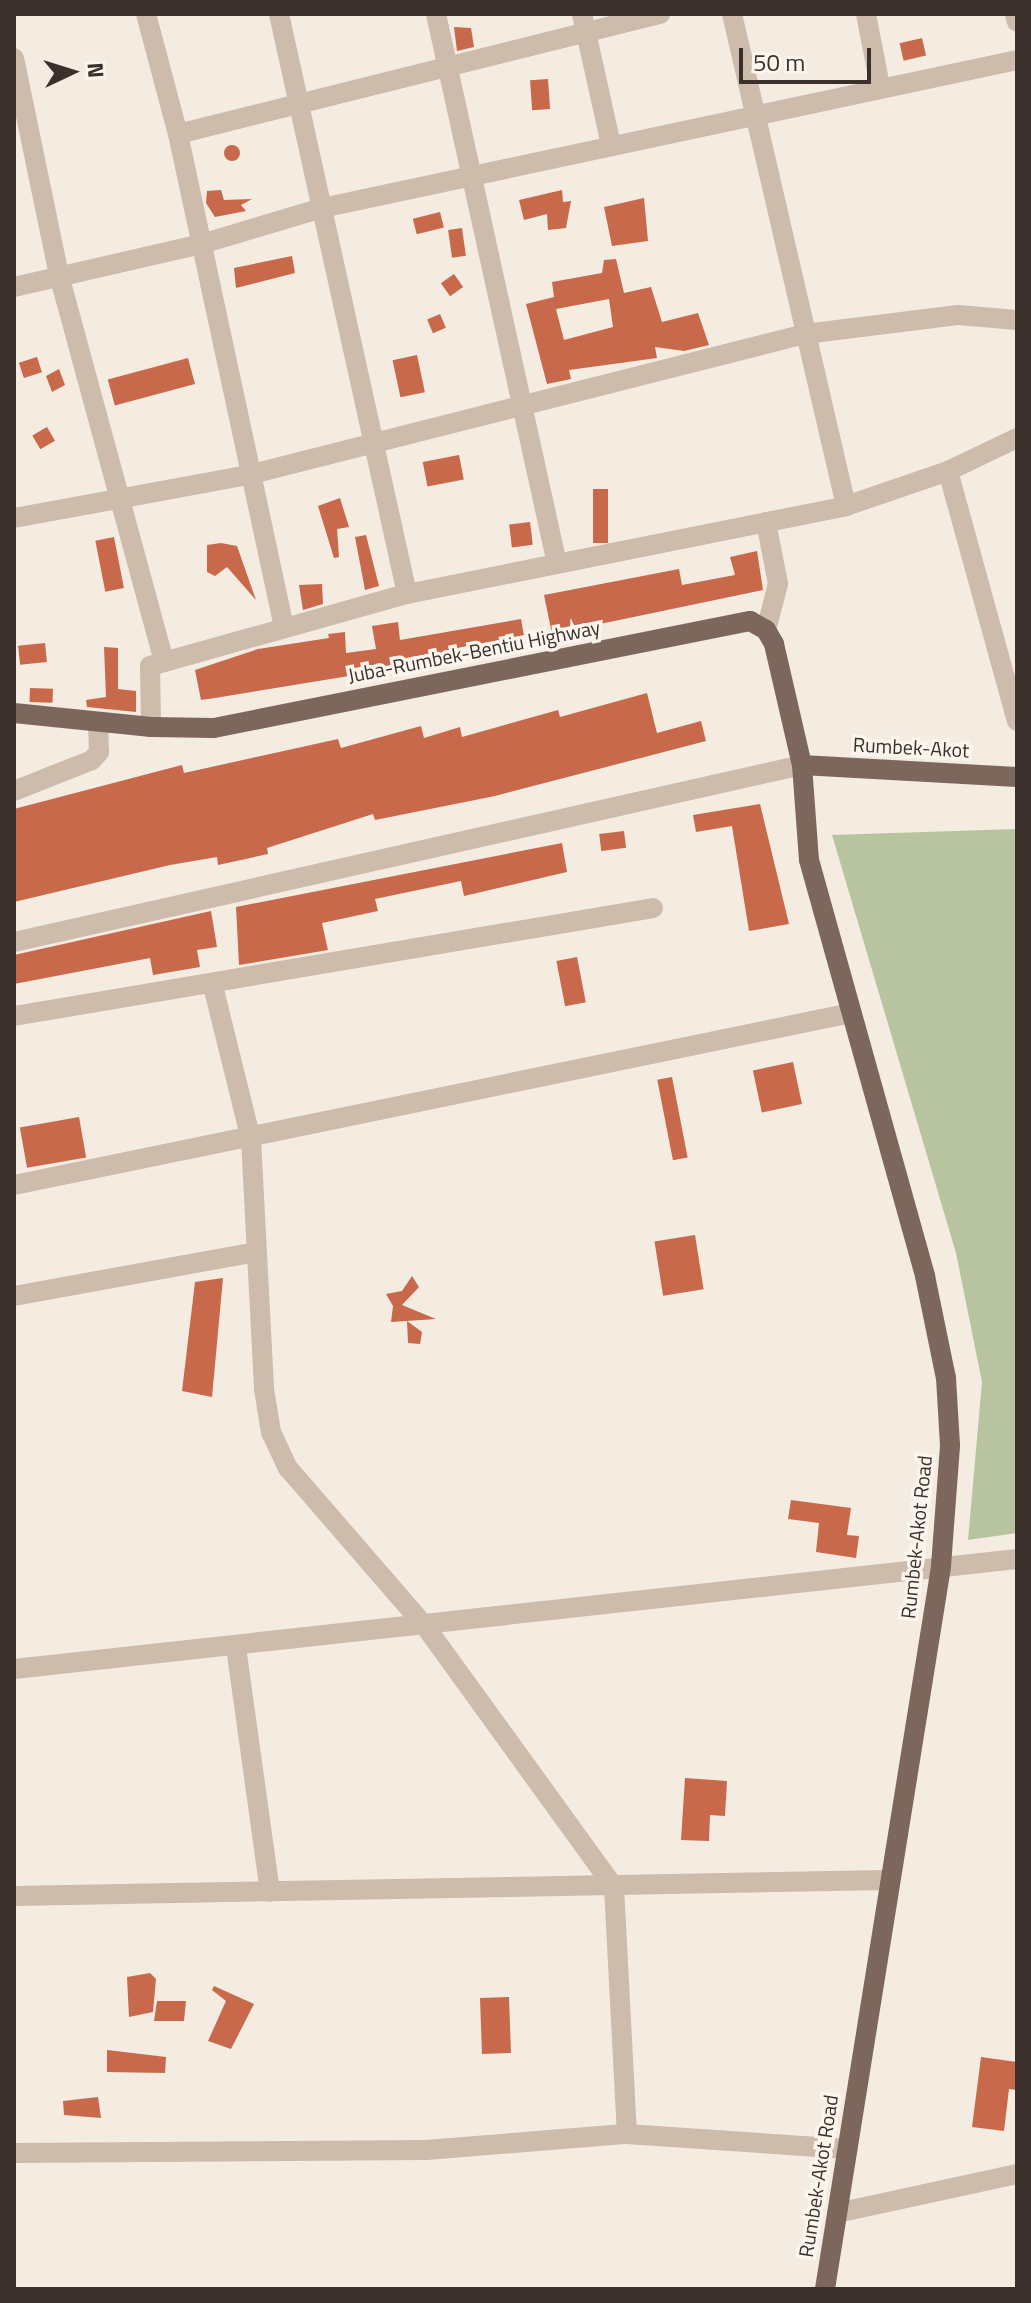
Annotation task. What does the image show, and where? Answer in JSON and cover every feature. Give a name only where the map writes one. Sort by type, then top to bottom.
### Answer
[{"type":"main road","name":"Juba-Rumbek-Bentiu Highway","points":[[14,713],[151,727],[214,728],[750,621],[766,630]]},
{"type":"main road","points":[[766,630],[802,765]]},
{"type":"main road","name":"Rumbek-Akot","points":[[802,765],[1017,777]]},
{"type":"main road","name":"Rumbek-Akot Road","points":[[802,765],[809,860],[925,1276],[946,1378],[950,1446],[941,1567],[888,1880],[825,2289]]},
{"type":"street","points":[[146,14],[178,134],[198,245],[284,627]]},
{"type":"street","points":[[279,14],[407,594]]},
{"type":"street","points":[[436,14],[469,178],[557,564]]},
{"type":"street","points":[[178,134],[447,67],[584,23],[660,14]]},
{"type":"street","points":[[732,14],[846,506]]},
{"type":"street","points":[[866,14],[880,86]]},
{"type":"street","points":[[1015,14],[1017,22]]},
{"type":"street","points":[[584,23],[611,145]]},
{"type":"street","points":[[14,58],[59,275],[164,662]]},
{"type":"street","points":[[14,287],[198,245],[322,208],[880,86],[1017,60]]},
{"type":"street","points":[[14,518],[248,475],[805,334],[958,315],[1017,320]]},
{"type":"street","points":[[151,727],[150,666],[407,594],[846,506],[948,471],[1017,438]]},
{"type":"street","points":[[948,471],[1017,721]]},
{"type":"street","points":[[766,522],[778,584],[766,630]]},
{"type":"street","points":[[14,791],[92,760],[99,752],[98,722]]},
{"type":"street","points":[[14,942],[802,765]]},
{"type":"street","points":[[14,1016],[213,986],[653,908]]},
{"type":"street","points":[[213,986],[251,1139],[264,1389],[271,1432],[288,1468],[425,1626],[614,1887],[627,2134]]},
{"type":"street","points":[[14,1185],[251,1139],[851,1013]]},
{"type":"street","points":[[14,1296],[256,1252]]},
{"type":"street","points":[[14,1669],[1017,1559]]},
{"type":"street","points":[[236,1647],[270,1892]]},
{"type":"street","points":[[14,1896],[888,1880]]},
{"type":"street","points":[[14,2153],[426,2150],[627,2134],[847,2149]]},
{"type":"street","points":[[837,2213],[1017,2174]]},
{"type":"green space","points":[[1017,829],[1017,1533],[968,1540],[982,1382],[956,1253],[832,835]]},
{"type":"building","points":[[454,27],[471,28],[474,47],[457,51]]},
{"type":"building","points":[[922,38],[926,56],[904,61],[900,43]]},
{"type":"building","points":[[548,79],[550,109],[532,110],[530,80]]},
{"type":"building","points":[[229,145],[235,145],[240,153],[238,159],[229,161],[224,156],[224,150]]},
{"type":"building","points":[[221,190],[224,200],[252,199],[241,205],[246,211],[215,217],[206,203],[207,191]]},
{"type":"building","points":[[562,190],[563,202],[571,201],[566,228],[548,230],[547,214],[524,220],[519,200]]},
{"type":"building","points":[[644,198],[648,241],[612,246],[604,207]]},
{"type":"building","points":[[440,212],[444,228],[417,234],[413,219]]},
{"type":"building","points":[[462,228],[466,256],[452,258],[448,230]]},
{"type":"building","points":[[292,256],[295,273],[236,288],[234,268]]},
{"type":"building","points":[[616,259],[624,293],[651,287],[662,322],[698,313],[709,345],[684,351],[655,347],[657,358],[569,370],[571,379],[547,384],[526,304],[554,297],[552,282],[602,273],[604,260]],"holes":[[[609,299],[613,327],[564,340],[556,309]]]},
{"type":"building","points":[[454,274],[463,287],[450,296],[441,283]]},
{"type":"building","points":[[440,314],[446,328],[433,333],[427,319]]},
{"type":"building","points":[[417,355],[425,392],[400,397],[393,360]]},
{"type":"building","points":[[37,357],[42,372],[24,378],[19,363]]},
{"type":"building","points":[[188,358],[195,384],[115,406],[108,379]]},
{"type":"building","points":[[59,369],[65,385],[52,392],[46,376]]},
{"type":"building","points":[[47,427],[55,441],[40,449],[32,436]]},
{"type":"building","points":[[459,455],[464,480],[427,487],[423,462]]},
{"type":"building","points":[[593,489],[608,489],[608,543],[593,543]]},
{"type":"building","points":[[340,498],[349,527],[337,529],[339,557],[334,558],[318,506]]},
{"type":"building","points":[[530,522],[533,545],[512,547],[509,525]]},
{"type":"building","points":[[366,535],[379,586],[365,590],[355,537]]},
{"type":"building","points":[[114,537],[124,588],[105,592],[95,541]]},
{"type":"building","points":[[221,543],[237,546],[256,600],[227,567],[215,576],[207,572],[207,545]]},
{"type":"building","points":[[757,551],[763,590],[552,634],[544,595],[679,569],[682,585],[735,575],[730,557]]},
{"type":"building","points":[[322,584],[323,604],[303,610],[299,585]]},
{"type":"building","points":[[521,619],[524,636],[452,649],[453,653],[404,662],[404,667],[201,700],[195,670],[258,649],[329,638],[328,634],[345,632],[346,653],[376,649],[372,626],[398,622],[400,640]]},
{"type":"building","points":[[45,643],[47,662],[20,665],[18,646]]},
{"type":"building","points":[[104,647],[118,648],[118,689],[136,691],[136,712],[87,707],[86,700],[106,697]]},
{"type":"building","points":[[30,688],[53,689],[52,703],[30,702]]},
{"type":"building","points":[[647,693],[657,733],[701,721],[706,741],[495,796],[375,820],[373,814],[267,848],[268,854],[218,865],[217,857],[170,865],[14,902],[14,809],[182,765],[184,773],[338,739],[341,748],[421,726],[424,738],[460,727],[462,737],[558,710],[560,717]]},
{"type":"building","points":[[760,804],[789,924],[749,931],[732,826],[696,832],[693,815]]},
{"type":"building","points":[[624,831],[626,848],[601,851],[599,834]]},
{"type":"building","points":[[562,843],[567,872],[464,896],[461,881],[375,899],[378,911],[322,923],[328,950],[239,965],[236,907]]},
{"type":"building","points":[[211,911],[217,947],[197,950],[200,967],[153,975],[150,958],[14,984],[14,955]]},
{"type":"building","points":[[577,957],[586,1002],[565,1006],[556,961]]},
{"type":"building","points":[[793,1062],[802,1104],[762,1113],[753,1071]]},
{"type":"building","points":[[672,1077],[688,1157],[673,1160],[657,1080]]},
{"type":"building","points":[[79,1117],[86,1157],[27,1168],[20,1127]]},
{"type":"building","points":[[695,1235],[704,1289],[663,1296],[655,1241]]},
{"type":"building","points":[[412,1276],[419,1287],[402,1305],[436,1319],[391,1322],[393,1306],[386,1294],[402,1291]]},
{"type":"building","points":[[223,1278],[212,1397],[182,1391],[195,1282]]},
{"type":"building","points":[[407,1321],[422,1332],[420,1344],[408,1343]]},
{"type":"building","points":[[791,1500],[851,1508],[847,1535],[859,1536],[856,1558],[816,1552],[819,1523],[788,1519]]},
{"type":"building","points":[[685,1778],[727,1781],[725,1816],[710,1815],[709,1841],[681,1840]]},
{"type":"building","points":[[150,1973],[156,1979],[153,2012],[129,2017],[127,1977]]},
{"type":"building","points":[[214,1986],[254,2004],[231,2049],[208,2041],[226,2001],[212,1990]]},
{"type":"building","points":[[509,1997],[511,2053],[482,2054],[480,1998]]},
{"type":"building","points":[[157,2001],[186,2001],[184,2021],[154,2021]]},
{"type":"building","points":[[107,2050],[166,2057],[165,2073],[107,2072]]},
{"type":"building","points":[[981,2057],[1017,2062],[1017,2090],[1009,2089],[1004,2131],[972,2127]]},
{"type":"building","points":[[98,2097],[101,2118],[64,2115],[63,2101]]}]
